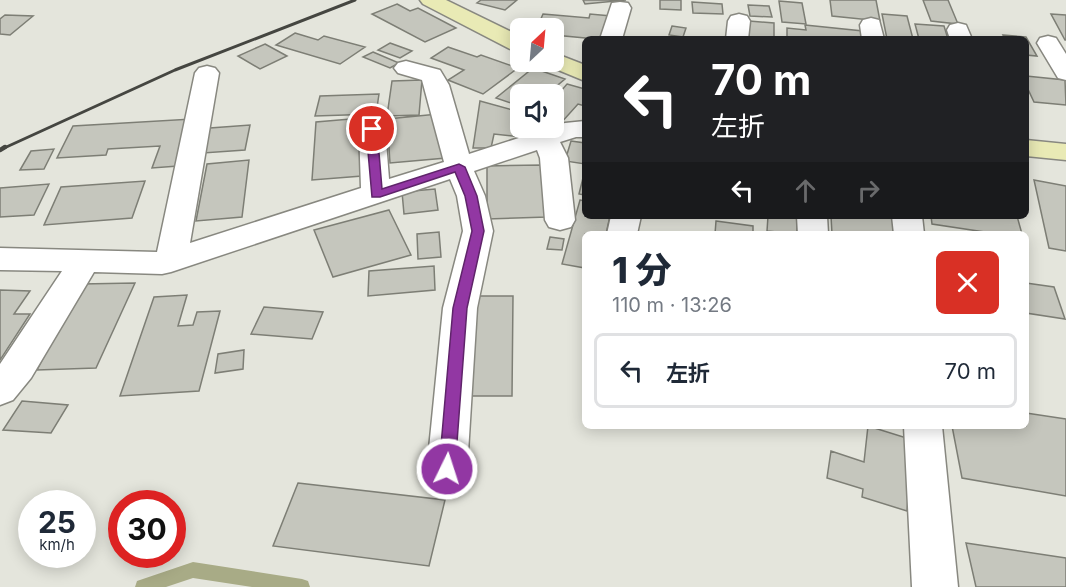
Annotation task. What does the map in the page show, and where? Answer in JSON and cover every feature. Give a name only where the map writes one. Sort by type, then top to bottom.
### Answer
[{"type":"street","points":[[436,1],[510,40]]},
{"type":"street","points":[[612,36],[620,8]]},
{"type":"street","points":[[1048,42],[1066,73]]},
{"type":"street","points":[[564,65],[582,73]]},
{"type":"street","points":[[406,68],[432,75],[459,167],[471,196],[478,231],[460,308],[447,469]]},
{"type":"street","points":[[171,261],[207,73]]},
{"type":"street","points":[[372,129],[376,195]]},
{"type":"street","points":[[0,259],[162,263],[171,261],[574,129],[582,129]]},
{"type":"street","points":[[546,139],[554,158],[560,220]]},
{"type":"street","points":[[1029,145],[1066,152]]},
{"type":"street","points":[[0,390],[18,368],[84,262]]},
{"type":"street","points":[[923,429],[935,587]]},
{"type":"building","points":[[481,0],[517,0],[505,10],[477,3]]},
{"type":"building","points":[[583,0],[626,0],[585,4]]},
{"type":"building","points":[[660,0],[681,0],[681,10],[660,9]]},
{"type":"building","points":[[830,0],[876,0],[880,21],[832,16]]},
{"type":"building","points":[[923,0],[948,0],[958,24],[931,21]]},
{"type":"building","points":[[779,1],[802,3],[806,24],[782,22]]},
{"type":"building","points":[[692,2],[722,4],[723,14],[693,13]]},
{"type":"building","points":[[397,4],[410,11],[418,8],[456,28],[425,42],[372,14]]},
{"type":"building","points":[[748,5],[769,6],[772,17],[750,16]]},
{"type":"building","points":[[543,14],[589,18],[590,14],[611,16],[606,36],[564,36],[564,18],[541,18]]},
{"type":"building","points":[[882,14],[907,16],[912,36],[886,36]]},
{"type":"building","points":[[1051,14],[1066,15],[1066,40],[1065,40]]},
{"type":"building","points":[[5,15],[33,16],[10,35],[0,34],[0,19]]},
{"type":"building","points":[[749,21],[774,23],[774,36],[749,36]]},
{"type":"building","points":[[915,24],[944,26],[947,36],[918,36]]},
{"type":"building","points":[[805,25],[863,31],[864,36],[787,36],[787,28],[806,30]]},
{"type":"building","points":[[672,26],[686,28],[683,36],[669,35]]},
{"type":"building","points":[[295,33],[318,40],[324,36],[365,47],[340,64],[276,45]]},
{"type":"building","points":[[1029,42],[1037,56],[1029,55]]},
{"type":"building","points":[[390,43],[412,51],[400,58],[378,50]]},
{"type":"building","points":[[265,44],[287,56],[260,69],[238,56]]},
{"type":"building","points":[[448,47],[510,65],[510,72],[513,72],[483,94],[448,80],[464,70],[431,58]]},
{"type":"building","points":[[373,52],[399,63],[390,68],[363,57]]},
{"type":"building","points":[[528,72],[545,72],[565,79],[559,84],[513,84]]},
{"type":"building","points":[[1029,76],[1065,80],[1066,105],[1034,102],[1029,91]]},
{"type":"building","points":[[422,80],[419,115],[387,116],[392,81]]},
{"type":"building","points":[[567,84],[582,88],[582,105],[578,104],[564,120],[564,87]]},
{"type":"building","points":[[510,87],[510,103],[496,98]]},
{"type":"building","points":[[379,94],[376,114],[315,116],[320,96]]},
{"type":"building","points":[[480,101],[510,109],[510,136],[494,134],[491,148],[473,148]]},
{"type":"building","points":[[438,114],[446,158],[390,163],[387,119]]},
{"type":"building","points":[[362,118],[362,176],[312,180],[316,122]]},
{"type":"building","points":[[192,119],[178,166],[152,168],[160,146],[108,149],[106,155],[57,158],[73,126]]},
{"type":"building","points":[[250,125],[245,150],[203,153],[210,128]]},
{"type":"building","points":[[571,141],[582,143],[582,164],[565,161]]},
{"type":"building","points":[[54,149],[44,169],[20,170],[31,151]]},
{"type":"building","points":[[249,160],[242,217],[196,221],[207,164]]},
{"type":"building","points":[[542,165],[547,217],[487,219],[487,166]]},
{"type":"building","points":[[1034,180],[1066,186],[1066,251],[1049,248]]},
{"type":"building","points":[[145,181],[132,218],[44,225],[61,187]]},
{"type":"building","points":[[49,184],[34,215],[0,217],[0,188]]},
{"type":"building","points":[[435,189],[438,210],[404,214],[402,192]]},
{"type":"building","points":[[580,200],[582,200],[582,219],[609,219],[607,231],[582,231],[582,267],[562,264]]},
{"type":"building","points":[[389,210],[411,255],[333,277],[314,230]]},
{"type":"building","points":[[768,219],[797,219],[797,231],[767,231]]},
{"type":"building","points":[[831,219],[893,219],[895,231],[832,231]]},
{"type":"building","points":[[931,219],[1018,219],[1021,231],[978,231],[932,224]]},
{"type":"building","points":[[716,221],[753,226],[753,231],[715,231]]},
{"type":"building","points":[[439,232],[441,257],[418,259],[417,234]]},
{"type":"building","points":[[550,237],[564,239],[562,250],[547,249]]},
{"type":"building","points":[[434,266],[435,290],[368,296],[369,271]]},
{"type":"building","points":[[135,283],[96,368],[37,370],[81,284]]},
{"type":"building","points":[[1029,283],[1054,287],[1065,319],[1029,313]]},
{"type":"building","points":[[0,290],[30,291],[14,314],[30,314],[0,360]]},
{"type":"building","points":[[187,295],[178,326],[193,325],[197,312],[220,311],[199,391],[120,396],[154,297]]},
{"type":"building","points":[[471,296],[513,296],[512,396],[466,396]]},
{"type":"building","points":[[264,307],[323,312],[312,339],[251,334]]},
{"type":"building","points":[[244,350],[243,369],[215,373],[218,354]]},
{"type":"building","points":[[22,401],[68,405],[51,433],[3,430]]},
{"type":"building","points":[[1029,413],[1066,419],[1066,496],[962,478],[953,429],[1029,429]]},
{"type":"building","points":[[868,429],[878,429],[913,440],[907,511],[862,497],[863,489],[827,478],[831,451],[864,462]]},
{"type":"building","points":[[298,483],[445,500],[429,566],[273,546]]},
{"type":"building","points":[[966,543],[1066,558],[1066,587],[976,587]]},
{"type":"waterway","points":[[143,587],[193,570],[302,587]]},
{"type":"railway","points":[[2,149],[175,70],[355,0]]},
{"type":"railway","points":[[0,150],[5,147]]},
{"type":"route","points":[[372,129],[376,195],[459,167],[471,196],[478,231],[460,308],[447,469]]}]
